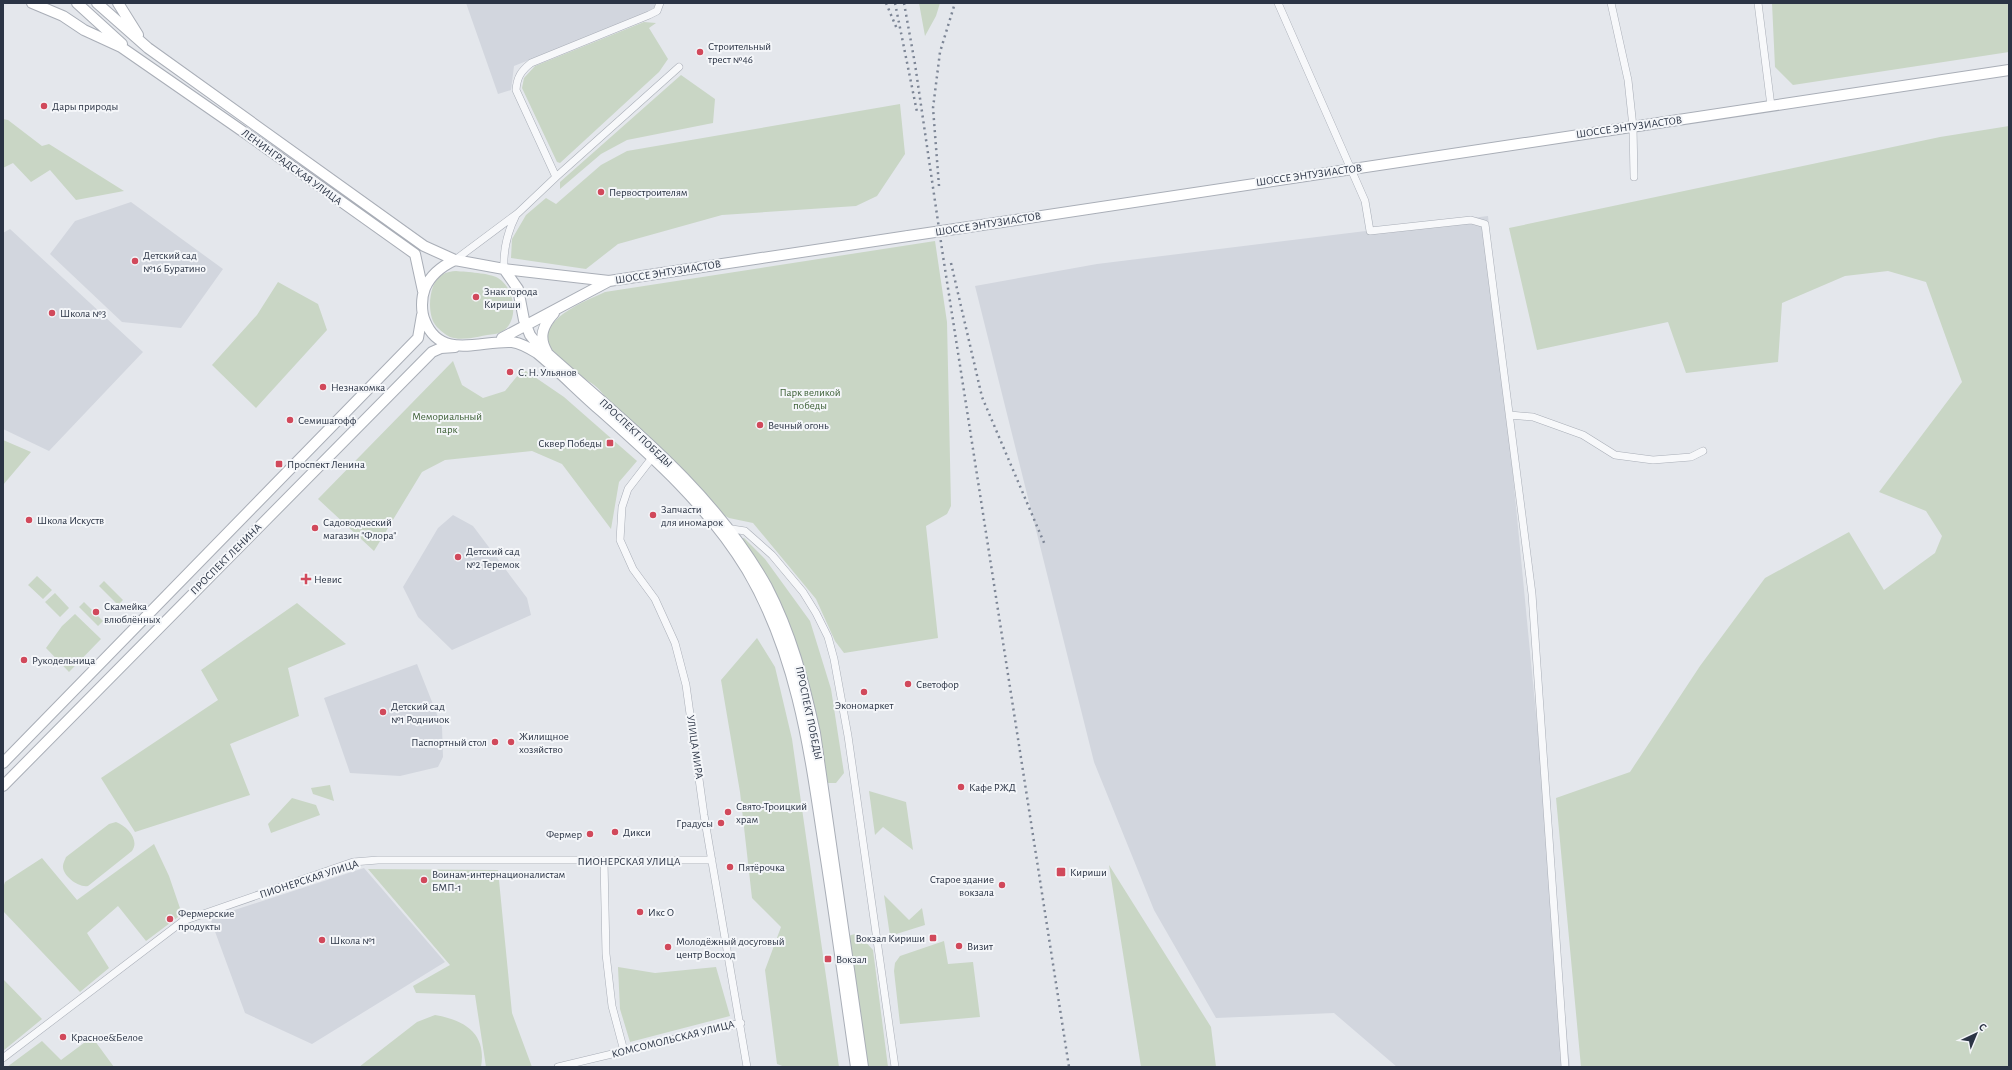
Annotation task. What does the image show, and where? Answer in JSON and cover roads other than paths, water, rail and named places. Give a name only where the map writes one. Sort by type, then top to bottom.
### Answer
[{"type":"main road","points":[[32,3],[62,16],[84,30],[121,47],[138,59]]},
{"type":"main road","points":[[77,3],[138,59]]},
{"type":"main road","points":[[97,3],[148,48]]},
{"type":"main road","points":[[118,3],[148,48]]},
{"type":"main road","name":"ЛЕНИНГРАДСКАЯ УЛИЦА","points":[[148,48],[424,246],[455,260]]},
{"type":"main road","name":"ЛЕНИНГРАДСКАЯ УЛИЦА","points":[[138,59],[415,254],[423,291]]},
{"type":"main road","name":"ШОССЕ ЭНТУЗИАСТОВ","points":[[609,281],[2009,70]]},
{"type":"main road","points":[[545,356],[530,348],[512,342],[457,347],[445,342],[433,334],[422,313],[423,291],[428,280],[437,270],[455,260],[504,269],[609,281]]},
{"type":"main road","points":[[504,269],[518,289],[521,311],[530,335],[545,356]]},
{"type":"main road","points":[[485,345],[502,338],[609,281]]},
{"type":"main road","points":[[545,356],[542,338],[543,328],[547,320],[559,308]]},
{"type":"main road","points":[[502,338],[514,325],[521,311]]},
{"type":"main road","name":"ПРОСПЕКТ ЛЕНИНА","points":[[3,763],[418,338],[422,313]]},
{"type":"main road","name":"ПРОСПЕКТ ЛЕНИНА","points":[[3,786],[432,352],[442,348],[457,347]]},
{"type":"main road","name":"ПРОСПЕКТ ПОБЕДЫ","points":[[545,356],[688,482],[746,554],[773,601],[789,636],[806,692],[815,733],[863,1067]]},
{"type":"main road","name":"ПРОСПЕКТ ПОБЕДЫ","points":[[655,454],[726,540],[746,570],[785,652],[798,700],[815,786],[856,1067]]},
{"type":"street","points":[[556,177],[516,90],[517,80],[521,71],[531,63],[649,15],[657,11],[660,3]]},
{"type":"street","points":[[1278,3],[1365,201],[1370,231],[1471,220],[1485,224],[1532,594],[1565,1067]]},
{"type":"street","points":[[1611,3],[1628,80],[1633,127],[1634,177]]},
{"type":"street","points":[[1758,3],[1771,106]]},
{"type":"street","points":[[455,260],[518,213],[679,67]]},
{"type":"street","points":[[504,269],[505,241],[509,228],[518,213]]},
{"type":"street","points":[[1510,415],[1533,417],[1583,435],[1615,454],[1653,460],[1691,457],[1702,451]]},
{"type":"street","name":"УЛИЦА МИРА","points":[[655,454],[628,489],[622,507],[620,540],[633,569],[655,600],[675,643],[686,685],[712,860],[747,1067]]},
{"type":"street","points":[[729,531],[736,529],[745,531],[778,561],[816,613],[828,637],[834,659],[848,736],[895,1067]]},
{"type":"street","name":"ПИОНЕРСКАЯ УЛИЦА","points":[[3,1058],[183,921],[353,862],[378,860],[712,860]]},
{"type":"street","points":[[604,861],[606,954],[612,1006],[624,1051]]},
{"type":"street","name":"КОМСОМОЛЬСКАЯ УЛИЦА","points":[[558,1067],[740,1023]]},
{"type":"railway","points":[[886,3],[897,29]]},
{"type":"railway","points":[[895,3],[917,112]]},
{"type":"railway","points":[[904,3],[915,64],[943,256],[1069,1067]]},
{"type":"railway","points":[[939,186],[933,108],[940,52],[955,3]]},
{"type":"railway","points":[[951,263],[982,397],[1045,545]]},
{"type":"place","name":"Строительный трест №46","points":[[700,52]]},
{"type":"place","name":"Дары природы","points":[[44,106]]},
{"type":"place","name":"Первостроителям","points":[[601,192]]},
{"type":"place","name":"Детский сад №16 Буратино","points":[[135,261]]},
{"type":"place","name":"Знак города Кириши","points":[[476,297]]},
{"type":"place","name":"Школа №3","points":[[52,313]]},
{"type":"place","name":"С. Н. Ульянов","points":[[510,372]]},
{"type":"place","name":"Незнакомка","points":[[323,387]]},
{"type":"place","name":"Семишагофф","points":[[290,420]]},
{"type":"place","name":"Вечный огонь","points":[[760,425]]},
{"type":"place","name":"Сквер Победы","points":[[610,443]]},
{"type":"place","name":"Проспект Ленина","points":[[279,464]]},
{"type":"place","name":"Запчасти для иномарок","points":[[653,515]]},
{"type":"place","name":"Школа Искуств","points":[[29,520]]},
{"type":"place","name":"Садоводческий магазин \"Флора\"","points":[[315,528]]},
{"type":"place","name":"Детский сад №2 Теремок","points":[[458,557]]},
{"type":"place","name":"Невис","points":[[306,579]]},
{"type":"place","name":"Скамейка влюблённых","points":[[96,612]]},
{"type":"place","name":"Рукодельница","points":[[24,660]]},
{"type":"place","name":"Светофор","points":[[908,684]]},
{"type":"place","name":"Экономаркет","points":[[864,692]]},
{"type":"place","name":"Детский сад №1 Родничок","points":[[383,712]]},
{"type":"place","name":"Паспортный стол","points":[[495,742]]},
{"type":"place","name":"Жилищное хозяйство","points":[[511,742]]},
{"type":"place","name":"Кафе РЖД","points":[[961,787]]},
{"type":"place","name":"Свято-Троицкий храм","points":[[728,812]]},
{"type":"place","name":"Градусы","points":[[721,823]]},
{"type":"place","name":"Дикси","points":[[615,832]]},
{"type":"place","name":"Фермер","points":[[590,834]]},
{"type":"place","name":"Пятёрочка","points":[[730,867]]},
{"type":"place","name":"Кириши","points":[[1061,872]]},
{"type":"place","name":"Воинам-интернационалистам БМП-1","points":[[424,880]]},
{"type":"place","name":"Старое здание вокзала","points":[[1002,885]]},
{"type":"place","name":"Икс О","points":[[640,912]]},
{"type":"place","name":"Фермерские продукты","points":[[170,919]]},
{"type":"place","name":"Вокзал Кириши","points":[[933,938]]},
{"type":"place","name":"Школа №1","points":[[322,940]]},
{"type":"place","name":"Визит","points":[[959,946]]},
{"type":"place","name":"Молодёжный досуговый центр Восход","points":[[668,947]]},
{"type":"place","name":"Вокзал","points":[[828,959]]},
{"type":"place","name":"Красное&Белое","points":[[63,1037]]},
{"type":"park label","name":"Парк великой победы","points":[[810,398]]},
{"type":"park label","name":"Мемориальный парк","points":[[447,422]]}]
